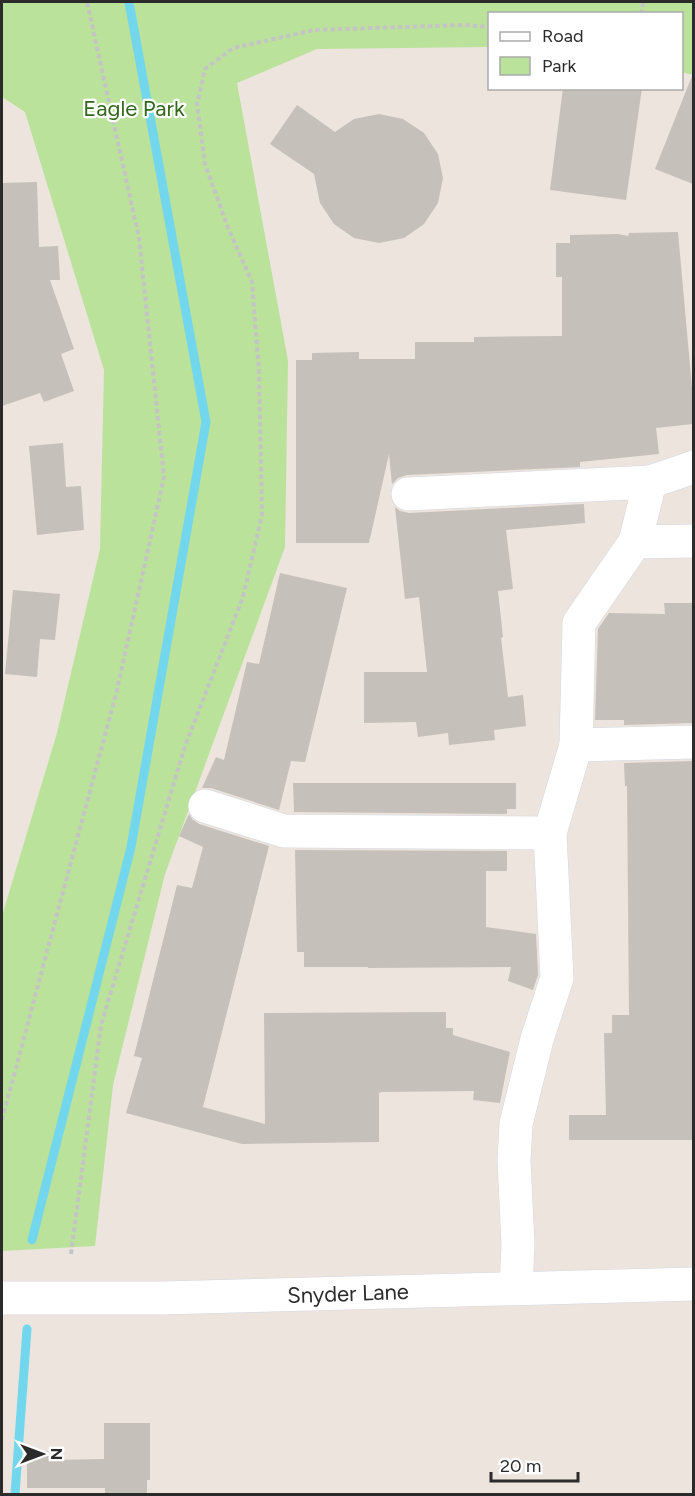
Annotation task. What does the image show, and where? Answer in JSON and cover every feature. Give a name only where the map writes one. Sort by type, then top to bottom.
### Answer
[{"type":"street","points":[[408,494],[650,482],[693,467]]},
{"type":"street","points":[[516,1288],[518,1245],[514,1160],[516,1124],[537,1039],[557,978],[550,833],[576,745],[579,623],[634,542],[650,482]]},
{"type":"street","points":[[634,542],[693,541]]},
{"type":"street","points":[[576,745],[693,742]]},
{"type":"street","points":[[205,806],[284,831],[550,833]]},
{"type":"street","name":"Snyder Lane","points":[[2,1299],[162,1298],[693,1284]]},
{"type":"path","points":[[2,1119],[117,690],[164,477],[139,238],[87,2]]},
{"type":"path","points":[[71,1254],[101,1025],[185,746],[243,597],[262,514],[259,372],[252,282],[227,225],[205,164],[197,104],[205,69],[233,48],[314,30],[464,25],[488,27]]},
{"type":"green space","name":"Eagle Park","points":[[2,2],[694,2],[693,75],[683,72],[683,12],[488,12],[488,47],[317,49],[237,83],[288,361],[285,547],[165,874],[113,1085],[95,1246],[2,1251],[2,916],[57,733],[100,549],[104,370],[25,112],[2,97]]},
{"type":"building","points":[[693,76],[693,184],[655,169]]},
{"type":"building","points":[[563,90],[642,90],[626,200],[550,190]]},
{"type":"building","points":[[297,105],[335,132],[354,119],[379,114],[403,119],[424,133],[438,154],[443,178],[438,203],[424,224],[404,238],[379,243],[354,238],[334,224],[320,203],[314,174],[270,144]]},
{"type":"building","points":[[37,182],[39,247],[58,246],[60,280],[50,280],[74,349],[61,354],[74,391],[44,402],[40,393],[2,406],[2,183]]},
{"type":"building","points":[[678,232],[693,399],[693,424],[656,428],[659,454],[580,462],[580,467],[407,475],[398,478],[392,484],[389,454],[369,543],[296,543],[296,360],[312,360],[312,353],[359,352],[359,359],[415,359],[415,342],[474,342],[474,337],[562,336],[562,277],[556,277],[556,243],[570,243],[570,235],[618,234],[628,236],[629,233]]},
{"type":"building","points":[[63,443],[66,487],[81,486],[84,530],[37,535],[29,446]]},
{"type":"building","points":[[584,504],[585,523],[506,530],[513,589],[498,591],[503,637],[501,638],[508,697],[523,695],[526,726],[494,730],[495,740],[449,745],[448,733],[418,737],[416,722],[364,723],[364,672],[427,672],[419,597],[405,599],[395,507],[409,513]]},
{"type":"building","points":[[280,573],[347,588],[305,762],[291,761],[279,810],[211,788],[202,788],[216,757],[224,760],[247,662],[259,664]]},
{"type":"building","points":[[13,590],[60,594],[55,640],[40,639],[37,677],[5,674]]},
{"type":"building","points":[[664,603],[693,603],[693,723],[624,725],[624,720],[595,720],[598,629],[609,613],[665,614]]},
{"type":"building","points":[[693,761],[693,1140],[569,1140],[569,1115],[606,1115],[604,1033],[612,1033],[612,1015],[629,1015],[627,786],[625,786],[624,763]]},
{"type":"building","points":[[293,783],[516,783],[516,809],[507,809],[507,814],[294,812]]},
{"type":"building","points":[[189,814],[199,824],[269,846],[203,1107],[265,1124],[264,1013],[446,1012],[446,1028],[453,1028],[453,1035],[510,1052],[500,1103],[473,1100],[474,1091],[382,1092],[379,1093],[379,1142],[242,1144],[126,1113],[142,1058],[134,1056],[177,885],[192,888],[203,847],[179,836]]},
{"type":"building","points":[[295,850],[507,851],[507,871],[486,871],[486,927],[536,934],[538,975],[533,990],[508,981],[511,967],[304,967],[304,952],[297,952]]},
{"type":"building","points":[[104,1423],[150,1423],[150,1480],[147,1480],[147,1494],[105,1494],[105,1488],[27,1488],[27,1451],[52,1451],[52,1460],[104,1459]]},
{"type":"waterway","points":[[32,1240],[131,847],[206,422],[129,2]]},
{"type":"waterway","points":[[15,1494],[27,1329]]}]
